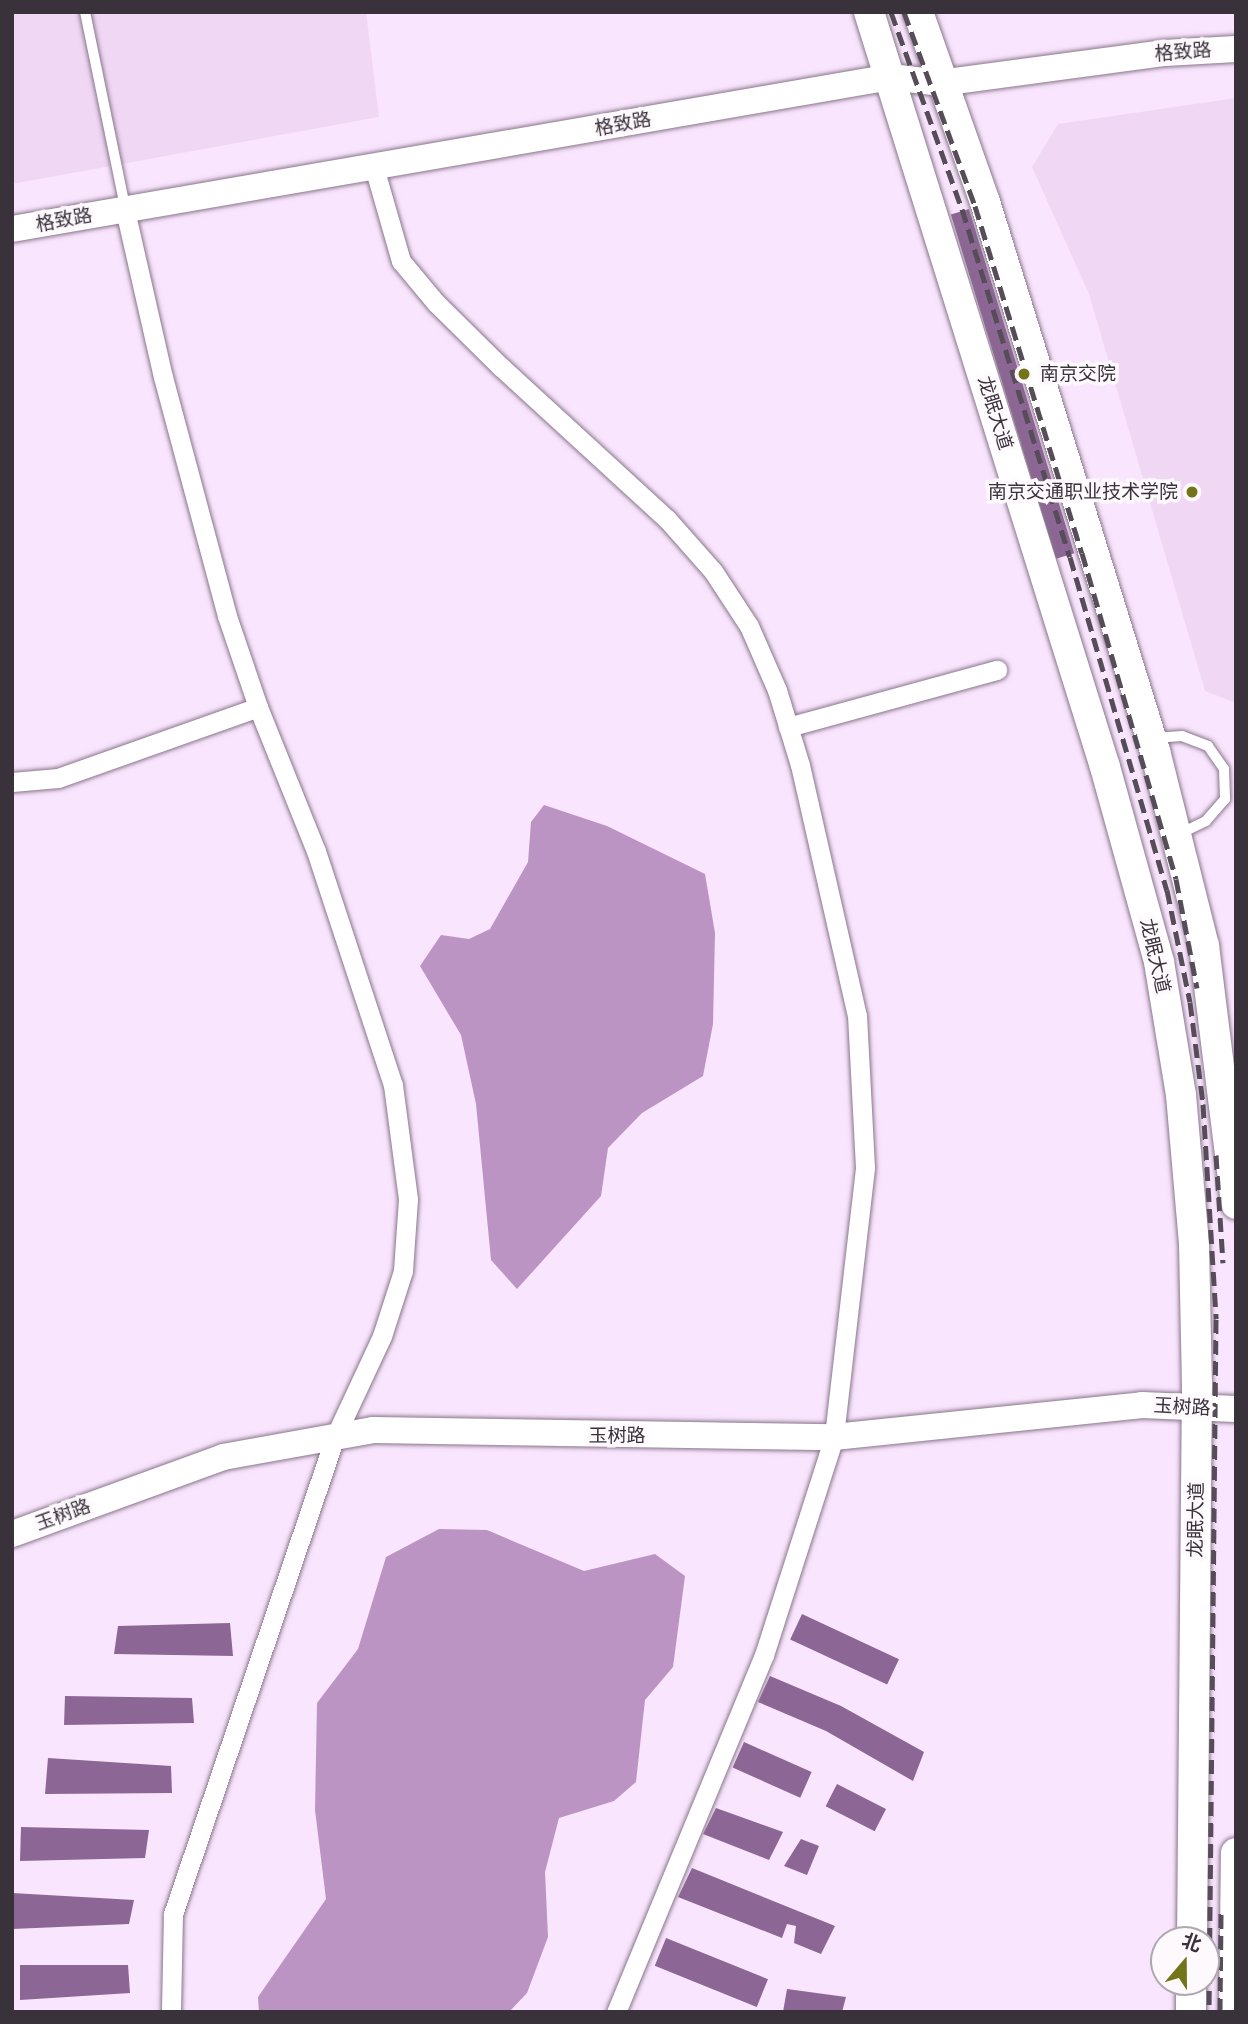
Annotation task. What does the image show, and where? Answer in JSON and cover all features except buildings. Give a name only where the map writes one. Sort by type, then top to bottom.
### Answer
[{"type":"main road","name":"龙眠大道","points":[[870,12],[1105,767],[1159,962],[1181,1095],[1193,1230],[1197,1407],[1192,1926]]},
{"type":"main road","points":[[918,12],[940,83],[985,202],[1151,738],[1177,835],[1204,946],[1236,1204]]},
{"type":"main road","name":"格致路","points":[[12,229],[891,77],[940,83],[1164,53],[1236,49]]},
{"type":"main road","name":"玉树路","points":[[12,1534],[223,1457],[373,1430],[834,1437],[1142,1405],[1236,1409]]},
{"type":"main road","points":[[1234,2012],[1236,1853]]},
{"type":"street","points":[[374,167],[401,261],[436,303],[667,520],[713,571],[749,626],[788,727],[856,1015],[865,1168],[834,1437],[764,1656],[616,2012]]},
{"type":"street","points":[[125,210],[166,391],[227,616],[258,708],[316,851],[393,1085],[408,1199],[403,1271],[382,1336],[335,1437],[173,1914],[171,2012]]},
{"type":"street","points":[[788,727],[997,670]]},
{"type":"street","points":[[12,782],[58,778],[258,708]]},
{"type":"lane","points":[[85,12],[125,210]]},
{"type":"lane","points":[[1151,738],[1182,736],[1208,746],[1224,769],[1225,799],[1206,821],[1177,835]]},
{"type":"lane","points":[[1224,769],[1236,766]]},
{"type":"shaded area","points":[[12,12],[366,12],[379,117],[12,184]]},
{"type":"shaded area","name":"南京交通职业技术学院","points":[[1236,98],[1236,703],[1205,691],[1089,294],[1032,167],[1058,124]]},
{"type":"shaded area","points":[[544,805],[607,826],[705,874],[715,933],[713,1024],[703,1076],[642,1113],[608,1148],[601,1196],[517,1289],[491,1260],[476,1104],[461,1035],[420,966],[441,935],[469,939],[490,929],[528,862],[531,822]]},
{"type":"shaded area","points":[[439,1529],[487,1530],[584,1571],[655,1554],[685,1576],[673,1667],[645,1700],[636,1782],[614,1801],[559,1818],[545,1872],[548,1937],[527,1993],[509,2012],[259,2012],[258,1997],[326,1899],[315,1810],[317,1703],[358,1649],[386,1557]]},
{"type":"railway","points":[[891,12],[962,209],[1070,557],[1167,890],[1190,1002],[1203,1104],[1216,1319],[1209,2012]]},
{"type":"railway","points":[[904,12],[975,206],[1082,553],[1176,879],[1197,988]]},
{"type":"railway","points":[[1216,1155],[1223,1263]]},
{"type":"railway","points":[[1220,2012],[1221,1910]]},
{"type":"place","name":"南京交院","points":[[1024,374]]},
{"type":"place","name":"南京交通职业技术学院","points":[[1192,492]]}]
